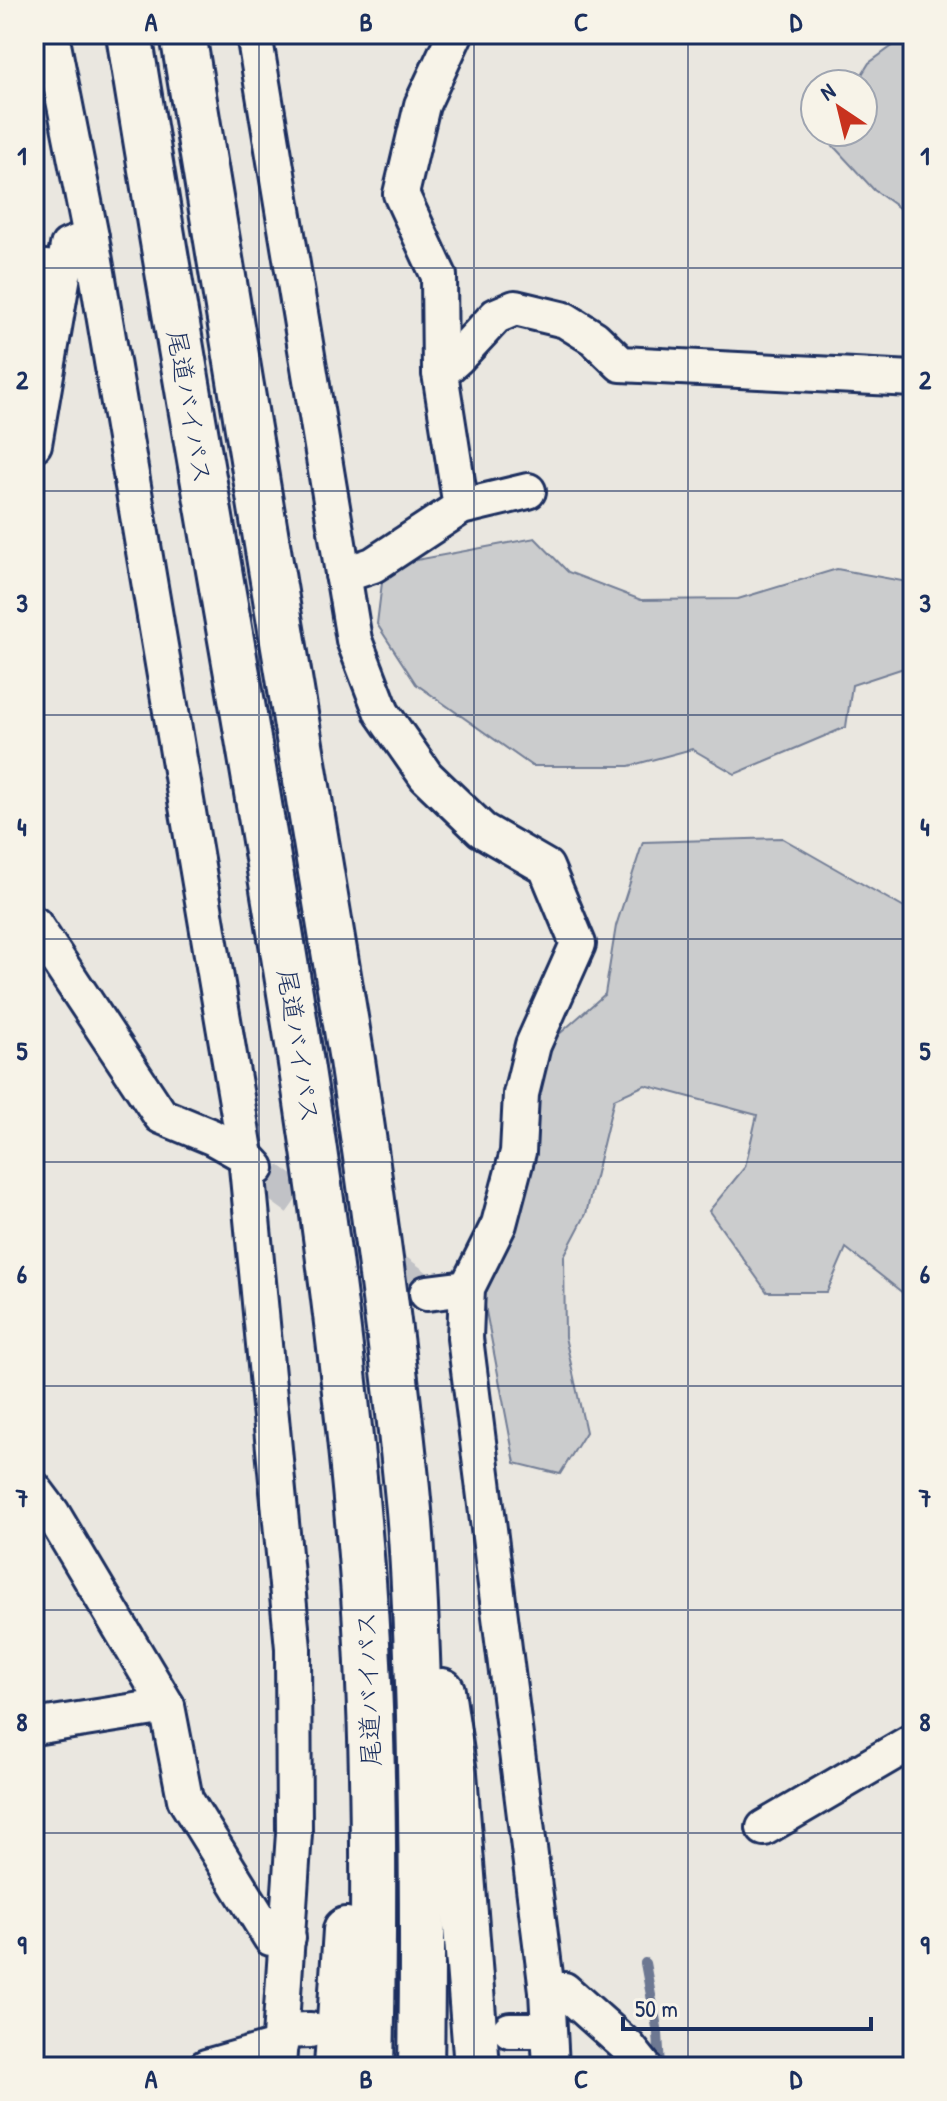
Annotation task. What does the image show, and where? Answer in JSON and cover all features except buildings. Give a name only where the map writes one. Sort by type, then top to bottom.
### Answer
[{"type":"highway","name":"尾道バイパス","points":[[129,34],[163,250],[280,924],[323,1201],[358,1519],[366,1623],[373,1909],[371,2067]]},
{"type":"highway","name":"尾道バイパス","points":[[183,34],[352,1060],[393,1360],[416,1616],[423,1950],[421,2067]]},
{"type":"highway","points":[[393,1360],[454,1773],[477,2067]]},
{"type":"highway","points":[[337,2067],[366,1623]]},
{"type":"street","points":[[51,34],[91,237],[257,1168],[293,1648],[294,1833],[288,1938],[287,2043],[206,2067]]},
{"type":"street","points":[[254,34],[354,640],[382,713],[426,776],[482,830],[546,867],[578,944],[533,1045],[521,1094],[518,1152],[499,1224],[467,1288],[465,1338],[547,1991],[551,2067]]},
{"type":"street","points":[[455,34],[422,105],[401,194],[439,276],[440,373],[461,507]]},
{"type":"street","points":[[34,444],[49,268],[68,246],[91,237]]},
{"type":"street","points":[[440,373],[496,316],[515,308],[565,320],[594,338],[621,364],[913,379]]},
{"type":"street","points":[[343,575],[373,565],[461,507],[528,491]]},
{"type":"street","points":[[34,924],[161,1116],[212,1137],[257,1168]]},
{"type":"street","points":[[427,1293],[467,1288]]},
{"type":"street","points":[[34,1489],[52,1513],[167,1706],[185,1799],[271,1938],[288,1938]]},
{"type":"street","points":[[34,1727],[167,1706]]},
{"type":"street","points":[[764,1828],[913,1741]]},
{"type":"street","points":[[547,1991],[564,1990],[628,2047],[644,2067]]},
{"type":"street","points":[[510,2030],[548,2030]]},
{"type":"shaded area","points":[[913,34],[913,218],[874,190],[835,148],[879,148],[879,68],[866,68]]},
{"type":"shaded area","points":[[535,538],[568,572],[641,600],[738,599],[837,569],[913,583],[913,665],[852,685],[846,727],[735,774],[692,749],[629,766],[532,766],[416,684],[377,624],[384,566]]},
{"type":"shaded area","points":[[782,838],[913,913],[913,1301],[846,1248],[827,1292],[767,1292],[709,1211],[745,1167],[757,1115],[645,1085],[614,1099],[586,1214],[564,1256],[565,1337],[586,1432],[560,1474],[515,1463],[481,1285],[536,1152],[531,1103],[549,1043],[605,994],[616,926],[643,842]]},
{"type":"waterway","points":[[645,1963],[658,2033],[660,2067]]},
{"type":"tunnel","points":[[269,1179],[427,1293]]},
{"type":"tunnel","points":[[350,2030],[497,2030]]}]
